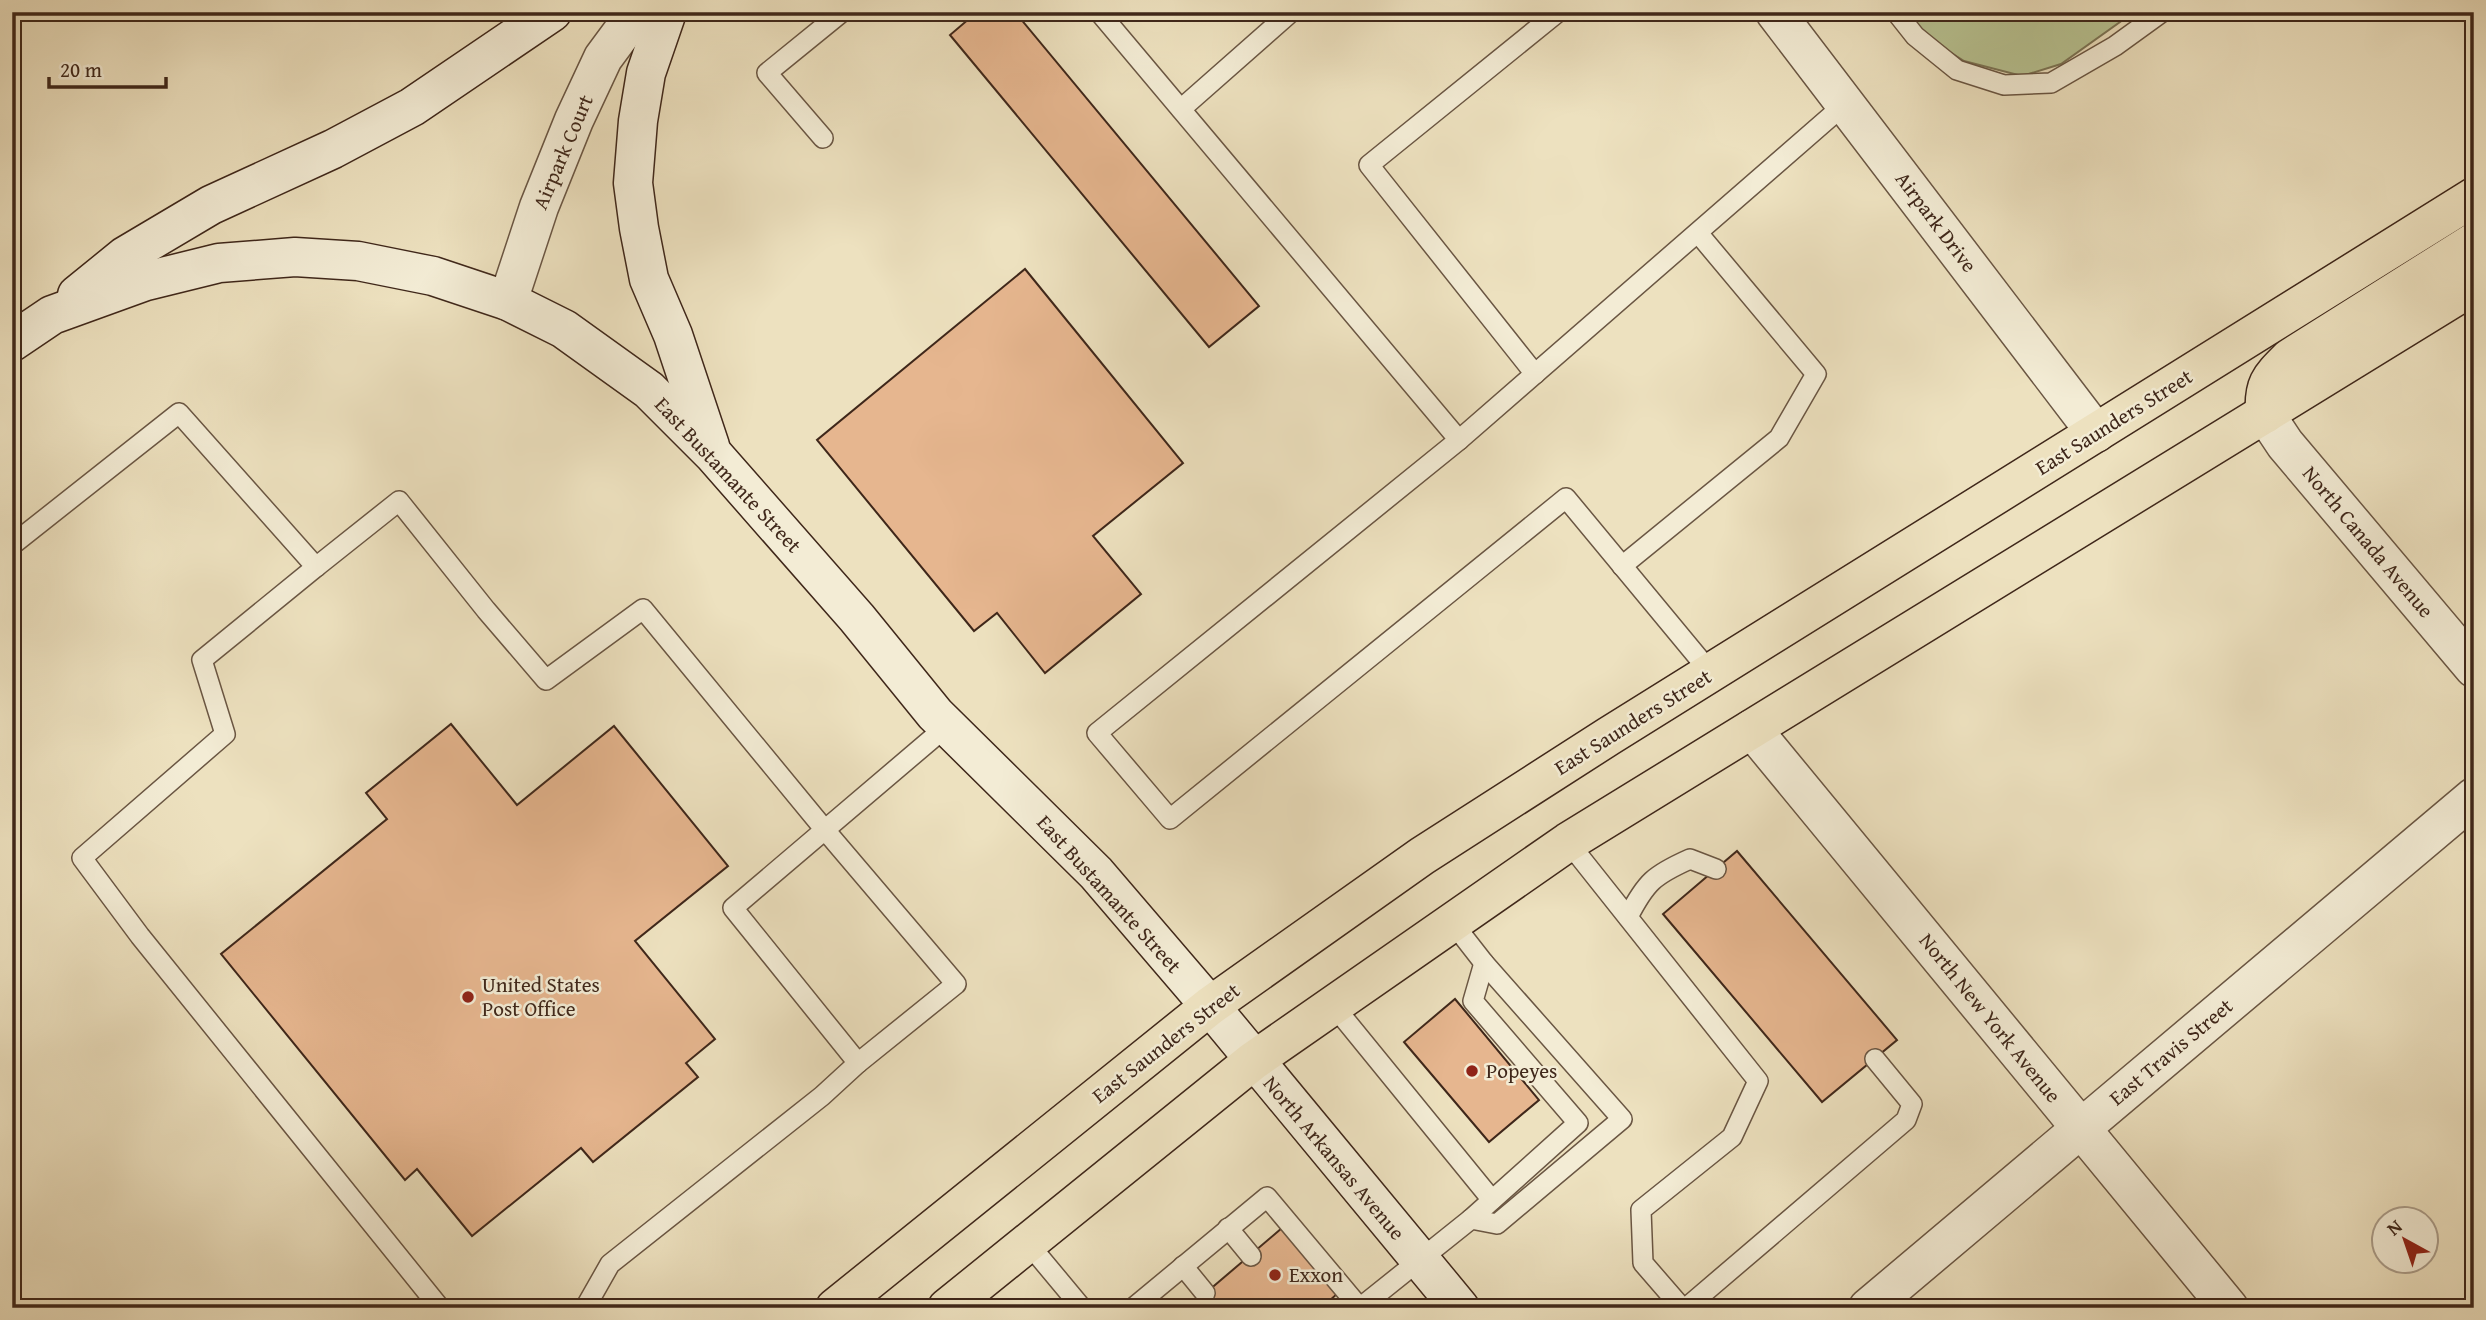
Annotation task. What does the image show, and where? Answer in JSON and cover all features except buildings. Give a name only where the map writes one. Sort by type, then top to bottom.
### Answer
[{"type":"main road","points":[[52,315],[125,256],[211,205],[333,149],[412,107],[552,12]]},
{"type":"main road","name":"Airpark Court","points":[[508,302],[539,207],[574,120],[603,58],[637,12]]},
{"type":"main road","points":[[667,12],[646,74],[638,121],[633,183],[649,279],[673,335],[713,454]]},
{"type":"main road","name":"Airpark Drive","points":[[1775,12],[2096,433]]},
{"type":"main road","name":"East Saunders Street","points":[[835,1308],[1210,1006],[1422,856],[2474,197]]},
{"type":"main road","points":[[2266,414],[2264,395],[2270,378],[2290,358],[2474,242]]},
{"type":"main road","name":"East Bustamante Street","points":[[12,342],[52,315],[146,281],[219,263],[295,257],[358,261],[433,276],[508,302],[564,329],[649,390],[713,454],[857,618],[935,714],[1096,873],[1210,1006]]},
{"type":"main road","points":[[947,1308],[1253,1061],[1568,842],[2474,285]]},
{"type":"main road","name":"North Canada Avenue","points":[[2266,414],[2285,444],[2474,668]]},
{"type":"main road","name":"North New York Avenue","points":[[1752,729],[2229,1308]]},
{"type":"main road","name":"East Travis Street","points":[[1868,1308],[2474,797]]},
{"type":"main road","name":"North Arkansas Avenue","points":[[1210,1006],[1460,1308]]},
{"type":"lane","points":[[823,138],[767,73],[842,12]]},
{"type":"lane","points":[[1099,12],[1459,440]]},
{"type":"lane","points":[[1181,110],[1291,12]]},
{"type":"lane","points":[[1535,374],[1369,165],[1558,12]]},
{"type":"lane","points":[[1896,12],[1915,36],[1957,70],[2004,85],[2051,83],[2115,46],[2162,12]]},
{"type":"lane","points":[[1711,673],[1566,498],[1170,819],[1097,733],[1459,440],[1845,104]]},
{"type":"lane","points":[[1622,566],[1779,438],[1816,374],[1698,233]]},
{"type":"lane","points":[[12,545],[179,412],[316,566]]},
{"type":"lane","points":[[440,1308],[140,936],[82,858],[225,734],[202,660],[399,501],[546,680],[643,610],[956,984],[858,1063],[822,1096],[610,1264],[585,1308]]},
{"type":"lane","points":[[858,1063],[733,908],[947,726]]},
{"type":"lane","points":[[1568,842],[1758,1081],[1732,1137],[1641,1210],[1643,1263],[1684,1308],[1906,1120],[1912,1104],[1875,1059]]},
{"type":"lane","points":[[1628,917],[1640,893],[1651,880],[1670,868],[1690,859],[1716,869]]},
{"type":"lane","points":[[1452,922],[1484,963],[1622,1119],[1497,1224],[1471,1219]]},
{"type":"lane","points":[[1146,1304],[1183,1266],[1267,1197],[1361,1307],[1471,1219],[1578,1124],[1473,1001],[1484,963]]},
{"type":"lane","points":[[1333,1005],[1492,1200]]},
{"type":"lane","points":[[1228,1228],[1251,1256]]},
{"type":"lane","points":[[1027,1242],[1082,1308]]},
{"type":"lane","points":[[1183,1266],[1205,1293]]},
{"type":"green space","points":[[1901,12],[2134,12],[2061,64],[2022,76],[1964,61],[1914,29]]},
{"type":"place","name":"United States Post Office","points":[[468,997]]},
{"type":"place","name":"Popeyes","points":[[1472,1071]]},
{"type":"place","name":"Exxon","points":[[1275,1275]]}]
